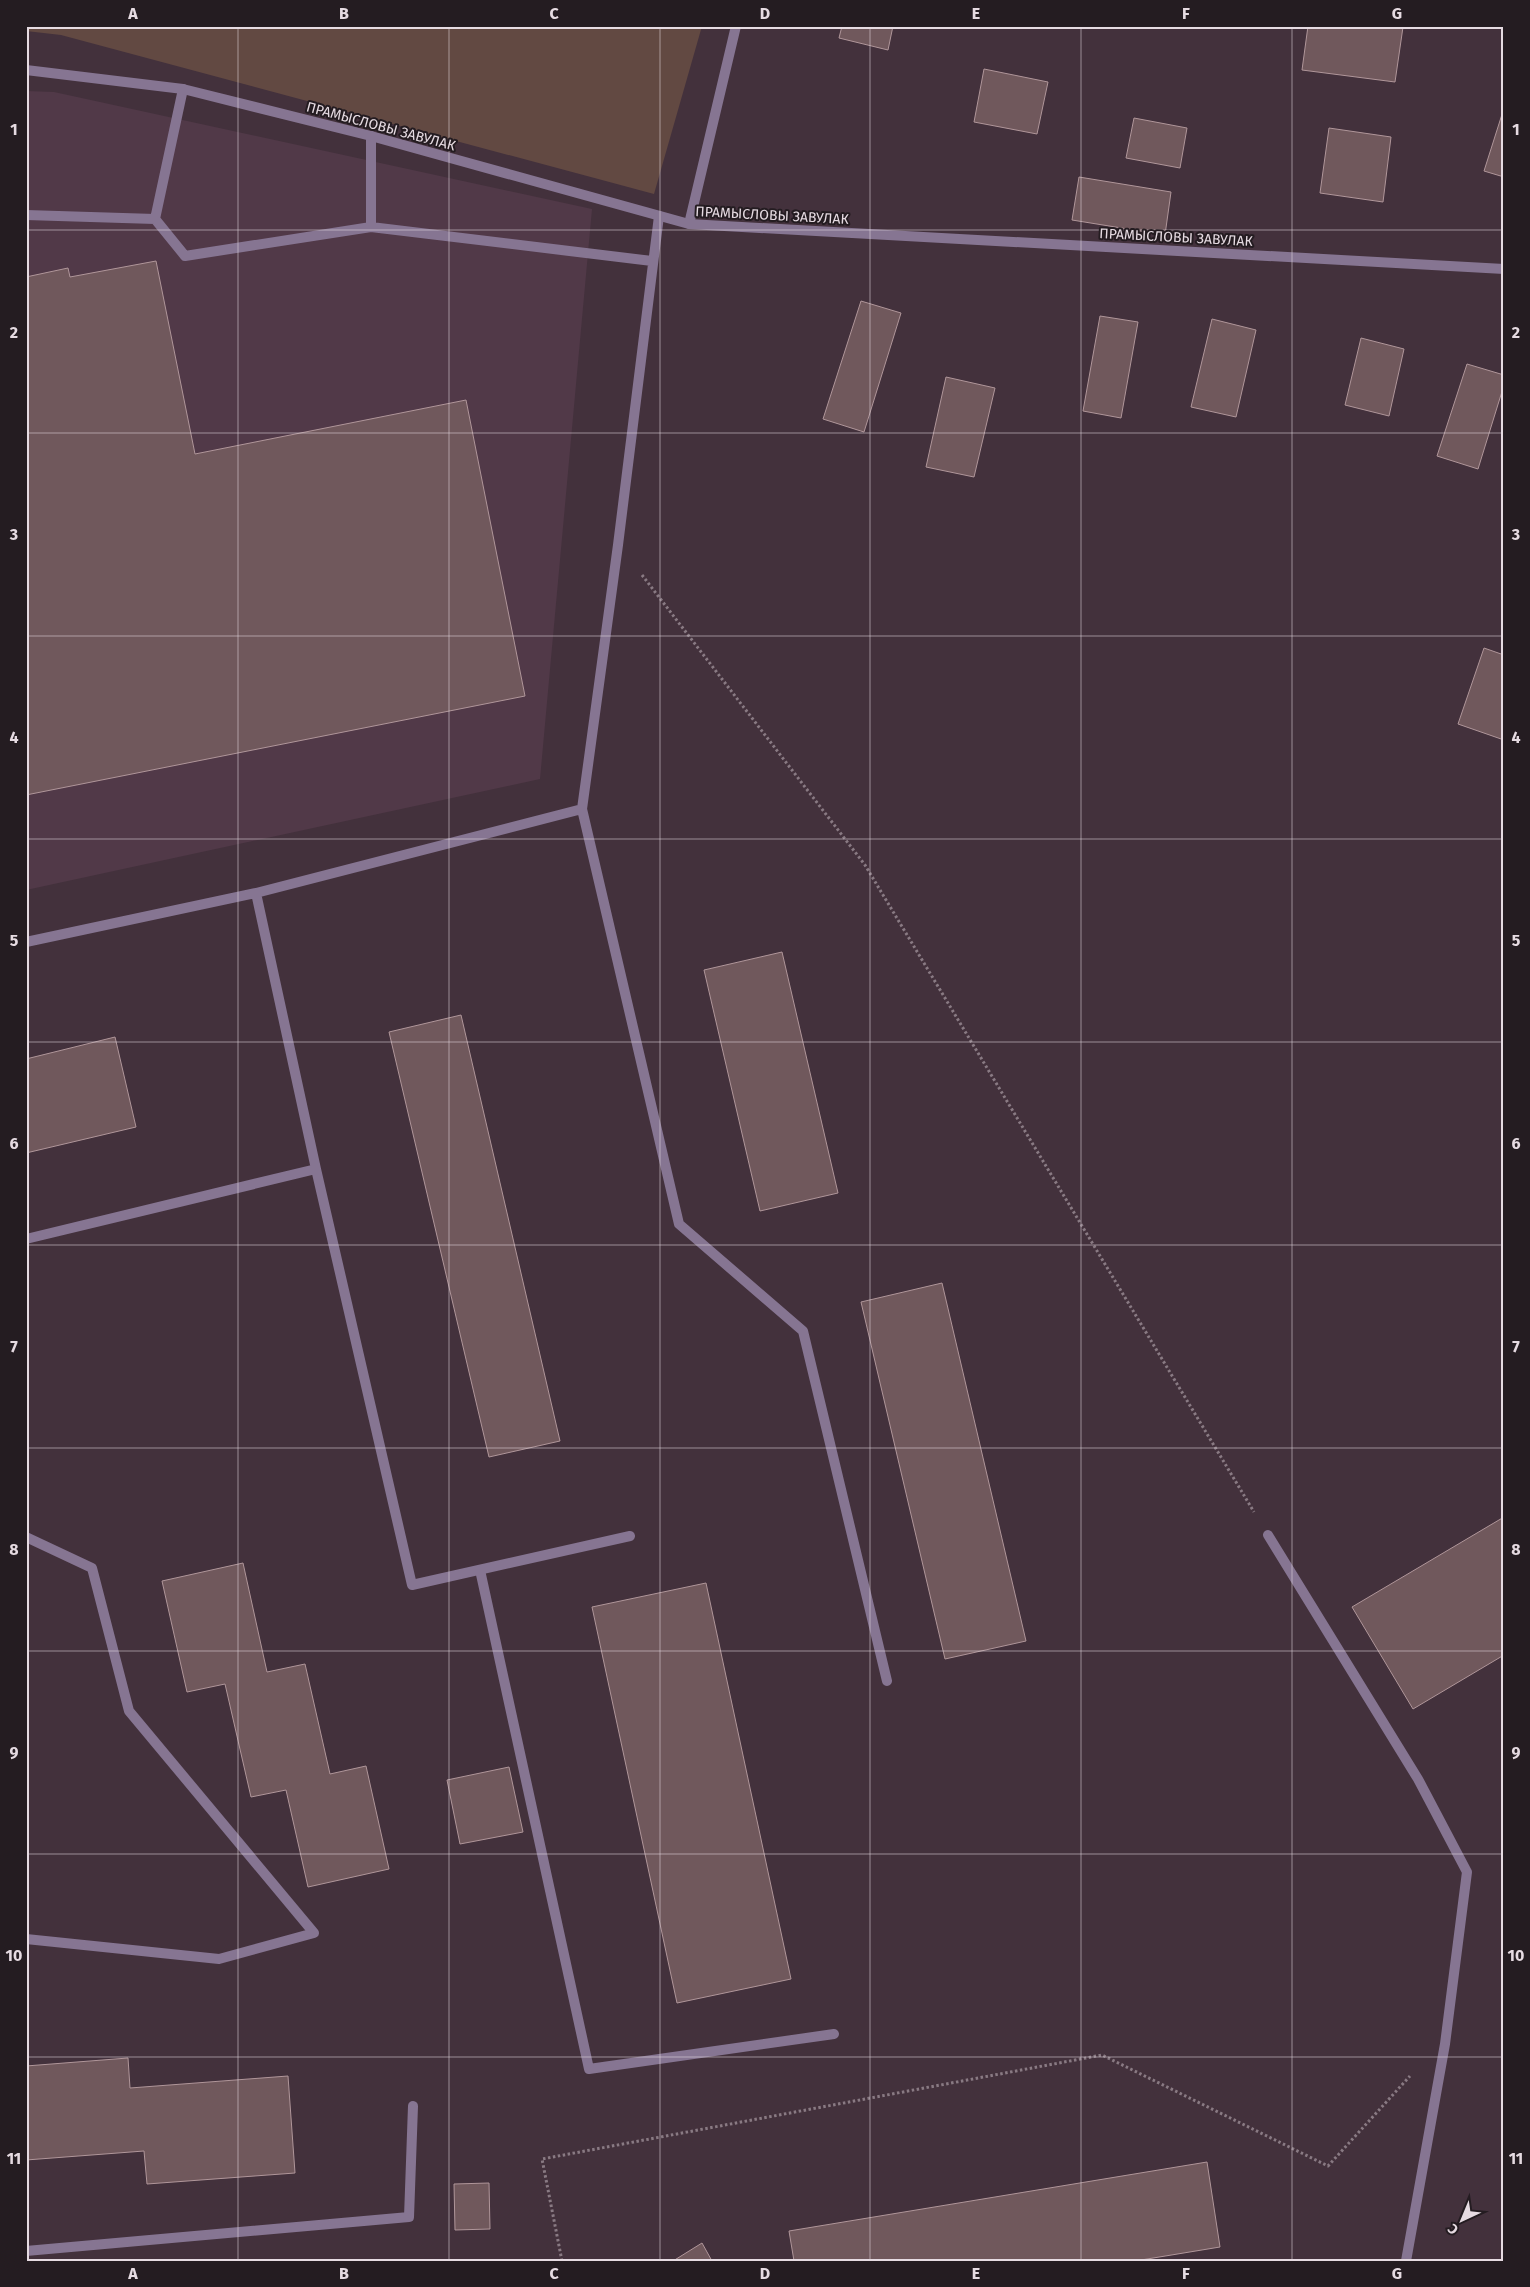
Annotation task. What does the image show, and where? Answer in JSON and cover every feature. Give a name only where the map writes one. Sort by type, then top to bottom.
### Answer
[{"type":"street","points":[[689,224],[736,26]]},
{"type":"street","name":"ПРАМЫСЛОВЫ ЗАВУЛАК","points":[[26,70],[184,89],[371,136],[689,224],[1504,268]]},
{"type":"street","points":[[154,219],[184,89]]},
{"type":"street","points":[[371,136],[371,227]]},
{"type":"street","points":[[26,215],[154,219],[185,256],[371,227],[652,261]]},
{"type":"street","points":[[659,216],[618,545],[582,810],[679,1224],[803,1331],[887,1681]]},
{"type":"street","points":[[26,942],[256,893],[582,810]]},
{"type":"street","points":[[256,893],[316,1169],[412,1585],[630,1536]]},
{"type":"street","points":[[26,1239],[316,1169]]},
{"type":"street","points":[[1268,1535],[1418,1779],[1467,1872],[1446,2044],[1406,2261]]},
{"type":"street","points":[[26,1537],[92,1568],[129,1711],[314,1933],[219,1959],[26,1939]]},
{"type":"street","points":[[480,1570],[589,2069],[834,2034]]},
{"type":"street","points":[[26,2252],[409,2217],[414,2106]]},
{"type":"path","points":[[618,545],[865,865],[1268,1535]]},
{"type":"path","points":[[562,2261],[542,2159],[1102,2055],[1328,2166],[1411,2075]]},
{"type":"shaded area","points":[[26,26],[702,26],[654,194],[61,35],[26,31]]},
{"type":"shaded area","points":[[26,91],[54,92],[592,209],[540,779],[26,890]]},
{"type":"building","points":[[842,26],[893,26],[888,50],[839,38]]},
{"type":"building","points":[[1308,26],[1403,27],[1395,82],[1302,70]]},
{"type":"building","points":[[984,69],[1048,82],[1037,134],[974,122]]},
{"type":"building","points":[[1504,108],[1504,177],[1484,171]]},
{"type":"building","points":[[1134,118],[1187,128],[1180,168],[1126,158]]},
{"type":"building","points":[[1329,128],[1391,137],[1383,202],[1320,193]]},
{"type":"building","points":[[1079,177],[1171,192],[1165,235],[1072,220]]},
{"type":"building","points":[[156,261],[195,454],[466,400],[525,696],[26,795],[26,277],[68,268],[70,277]]},
{"type":"building","points":[[861,301],[901,313],[864,432],[823,419]]},
{"type":"building","points":[[1100,316],[1138,322],[1121,418],[1083,411]]},
{"type":"building","points":[[1212,319],[1256,330],[1236,417],[1191,407]]},
{"type":"building","points":[[1361,338],[1404,349],[1389,416],[1345,405]]},
{"type":"building","points":[[1467,364],[1504,375],[1504,385],[1478,469],[1437,456]]},
{"type":"building","points":[[946,377],[995,388],[974,477],[926,467]]},
{"type":"building","points":[[1484,648],[1504,655],[1504,740],[1458,724]]},
{"type":"building","points":[[782,952],[838,1193],[760,1211],[704,970]]},
{"type":"building","points":[[461,1015],[560,1441],[489,1457],[389,1032]]},
{"type":"building","points":[[115,1037],[136,1127],[26,1153],[26,1059]]},
{"type":"building","points":[[942,1283],[1026,1641],[945,1659],[861,1302]]},
{"type":"building","points":[[1504,1517],[1504,1655],[1413,1709],[1352,1607]]},
{"type":"building","points":[[243,1563],[267,1672],[305,1664],[330,1774],[366,1766],[389,1869],[308,1887],[286,1790],[251,1797],[225,1684],[187,1692],[162,1581]]},
{"type":"building","points":[[706,1583],[791,1979],[677,2003],[592,1607]]},
{"type":"building","points":[[509,1767],[523,1832],[460,1844],[447,1780]]},
{"type":"building","points":[[128,2058],[130,2088],[288,2076],[295,2173],[147,2184],[144,2151],[26,2160],[26,2066]]},
{"type":"building","points":[[1207,2162],[1220,2247],[1135,2261],[794,2261],[789,2231]]},
{"type":"building","points":[[489,2183],[490,2229],[455,2230],[454,2184]]},
{"type":"building","points":[[702,2243],[712,2261],[673,2261]]}]
